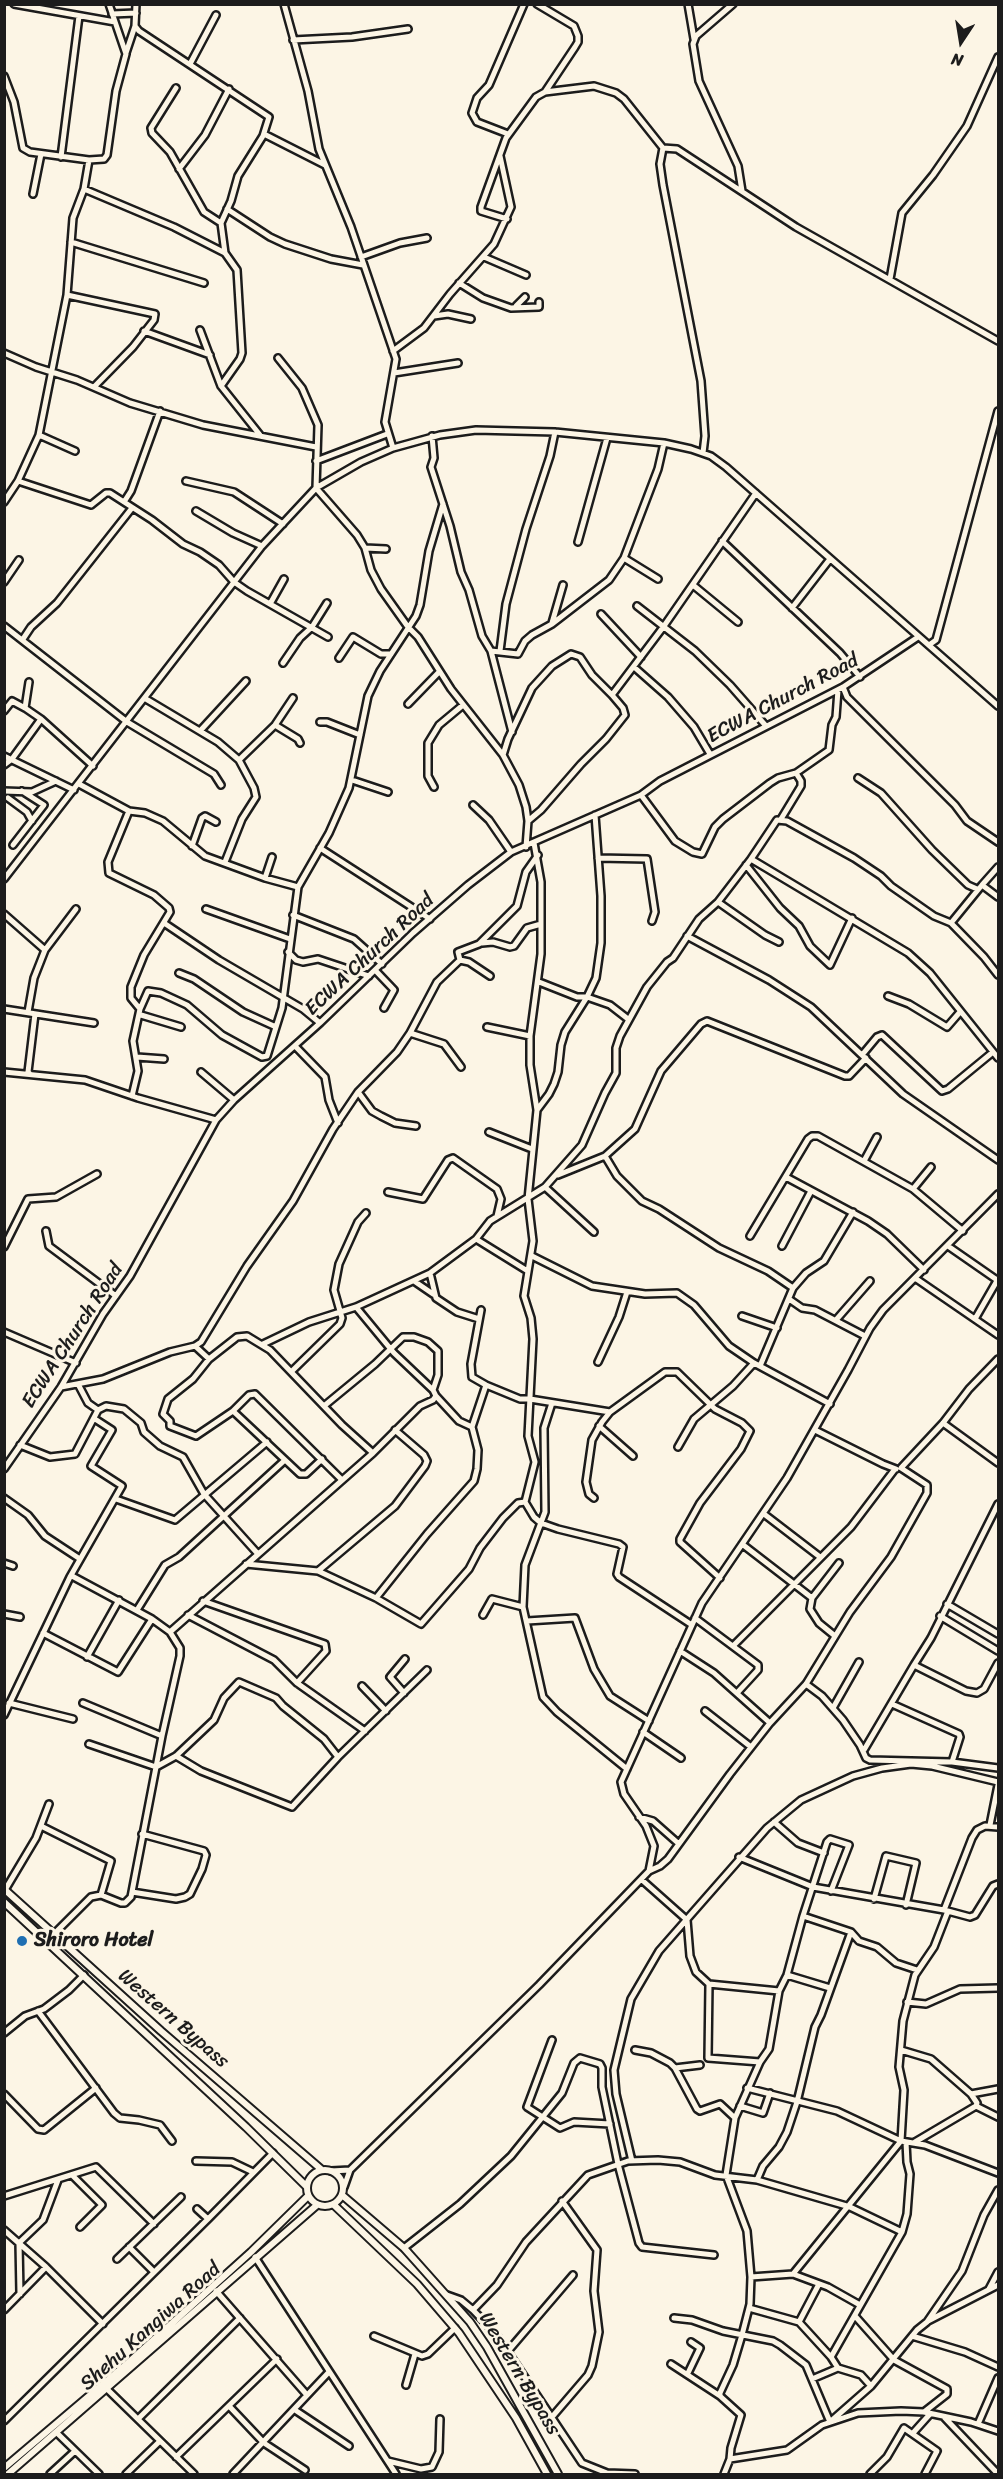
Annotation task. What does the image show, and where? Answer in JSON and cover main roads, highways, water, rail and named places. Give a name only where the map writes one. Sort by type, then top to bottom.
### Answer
[{"type":"main road","name":"Western Bypass","points":[[5,1889],[161,2031],[322,2170]]},
{"type":"main road","name":"Western Bypass","points":[[4,1902],[307,2187]]},
{"type":"main road","points":[[322,2170],[331,2171],[341,2179],[344,2187],[342,2195],[334,2205],[326,2207],[317,2205],[308,2196],[307,2187],[313,2174],[322,2170]]},
{"type":"main road","name":"Western Bypass","points":[[342,2195],[404,2248],[447,2295],[487,2347],[558,2475]]},
{"type":"main road","name":"Shehu Kangiwa Road","points":[[8,2475],[107,2389],[308,2196]]},
{"type":"main road","name":"Shehu Kangiwa Road","points":[[5,2466],[131,2364],[317,2205]]},
{"type":"main road","name":"Western Bypass","points":[[334,2205],[417,2284],[455,2328],[501,2393],[547,2475]]},
{"type":"place","name":"Shiroro Hotel","points":[[22,1941]]}]
